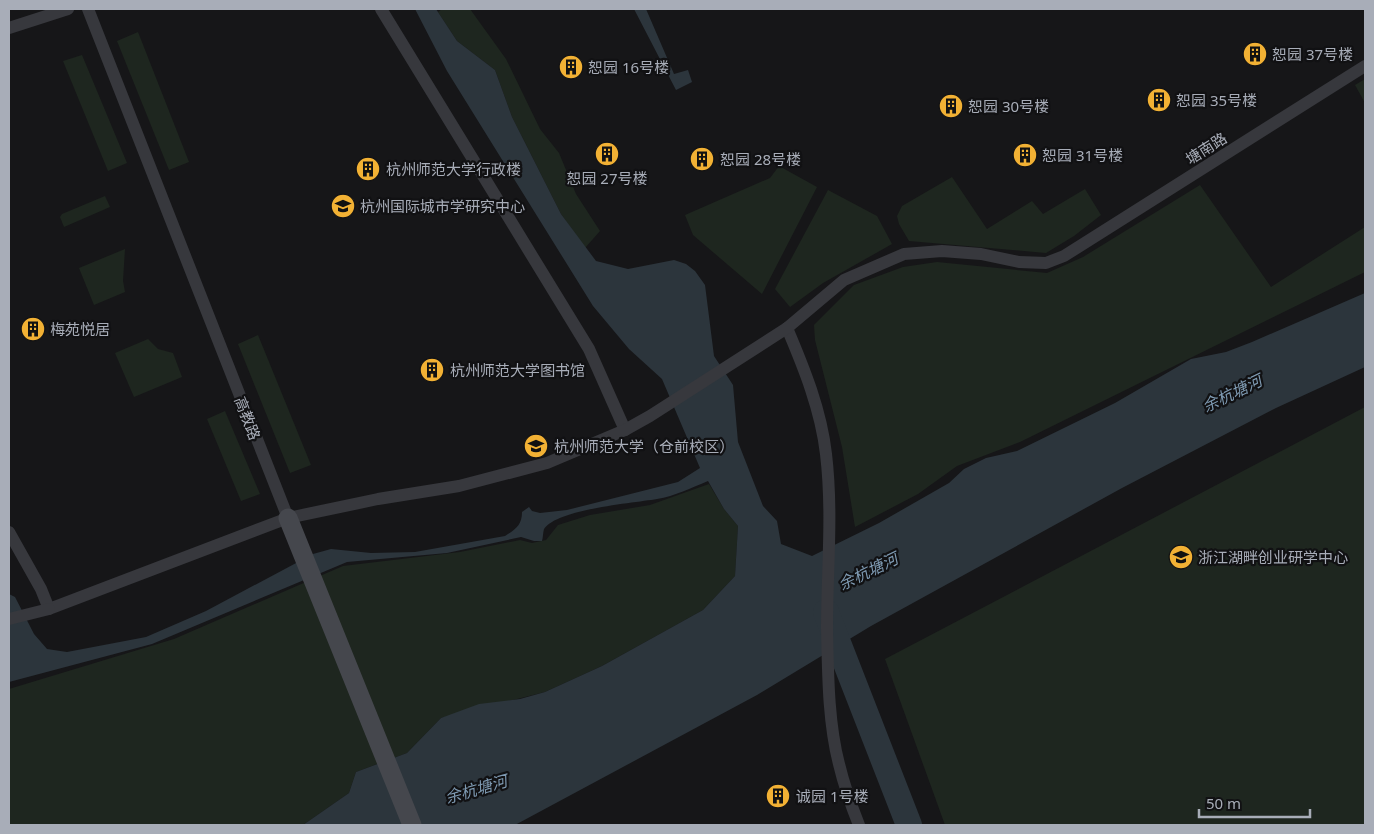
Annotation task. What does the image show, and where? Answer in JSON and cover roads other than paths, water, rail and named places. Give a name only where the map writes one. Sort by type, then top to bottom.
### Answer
[{"type":"street","points":[[9,28],[68,9]]},
{"type":"street","name":"高教路","points":[[88,9],[288,518],[412,825]]},
{"type":"street","points":[[381,9],[589,349],[625,430]]},
{"type":"street","name":"塘南路","points":[[9,619],[44,610],[288,518],[378,499],[468,484],[547,463],[625,430],[650,416],[787,328],[844,280],[904,254],[942,252],[981,254],[1019,262],[1046,264],[1064,256],[1365,66]]},
{"type":"street","points":[[787,328],[805,371],[816,406],[826,453],[831,526],[827,628],[831,711],[838,763],[858,823]]},
{"type":"street","points":[[9,532],[41,589],[44,610]]},
{"type":"water","name":"余杭塘河","points":[[415,9],[436,9],[457,41],[495,70],[512,117],[561,214],[596,261],[628,269],[674,260],[686,264],[695,271],[705,285],[714,356],[733,385],[738,442],[763,506],[777,521],[781,544],[812,556],[879,523],[949,483],[964,469],[986,458],[1017,451],[1115,403],[1191,359],[1226,352],[1365,293],[1365,367],[1276,408],[1122,488],[871,626],[757,695],[515,825],[303,825],[349,793],[356,772],[407,753],[441,718],[479,704],[520,699],[545,692],[602,666],[703,610],[735,576],[738,526],[724,509],[708,481],[664,498],[597,508],[564,516],[552,522],[544,529],[542,541],[521,537],[447,553],[347,562],[152,644],[9,682],[9,594],[15,597],[34,634],[47,649],[67,652],[146,637],[206,611],[313,554],[331,549],[371,553],[415,552],[505,536],[518,526],[522,512],[529,507],[532,511],[540,513],[567,510],[678,482],[700,468],[662,379],[629,349],[593,306],[447,71]]},
{"type":"water","points":[[634,9],[646,9],[674,74],[688,70],[692,82],[676,90]]},
{"type":"waterway","points":[[826,612],[909,825]]},
{"type":"place","name":"恕园 37号楼","points":[[1255,54]]},
{"type":"place","name":"恕园 16号楼","points":[[571,67]]},
{"type":"place","name":"恕园 35号楼","points":[[1159,100]]},
{"type":"place","name":"恕园 30号楼","points":[[951,106]]},
{"type":"place","name":"恕园 27号楼","points":[[607,154]]},
{"type":"place","name":"恕园 31号楼","points":[[1025,155]]},
{"type":"place","name":"恕园 28号楼","points":[[702,159]]},
{"type":"place","name":"杭州师范大学行政楼","points":[[368,169]]},
{"type":"place","name":"杭州国际城市学研究中心","points":[[343,206]]},
{"type":"place","name":"梅苑悦居","points":[[33,329]]},
{"type":"place","name":"杭州师范大学图书馆","points":[[432,370]]},
{"type":"place","name":"杭州师范大学（仓前校区）","points":[[536,446]]},
{"type":"place","name":"浙江湖畔创业研学中心","points":[[1181,557]]},
{"type":"place","name":"诚园 1号楼","points":[[778,796]]}]
